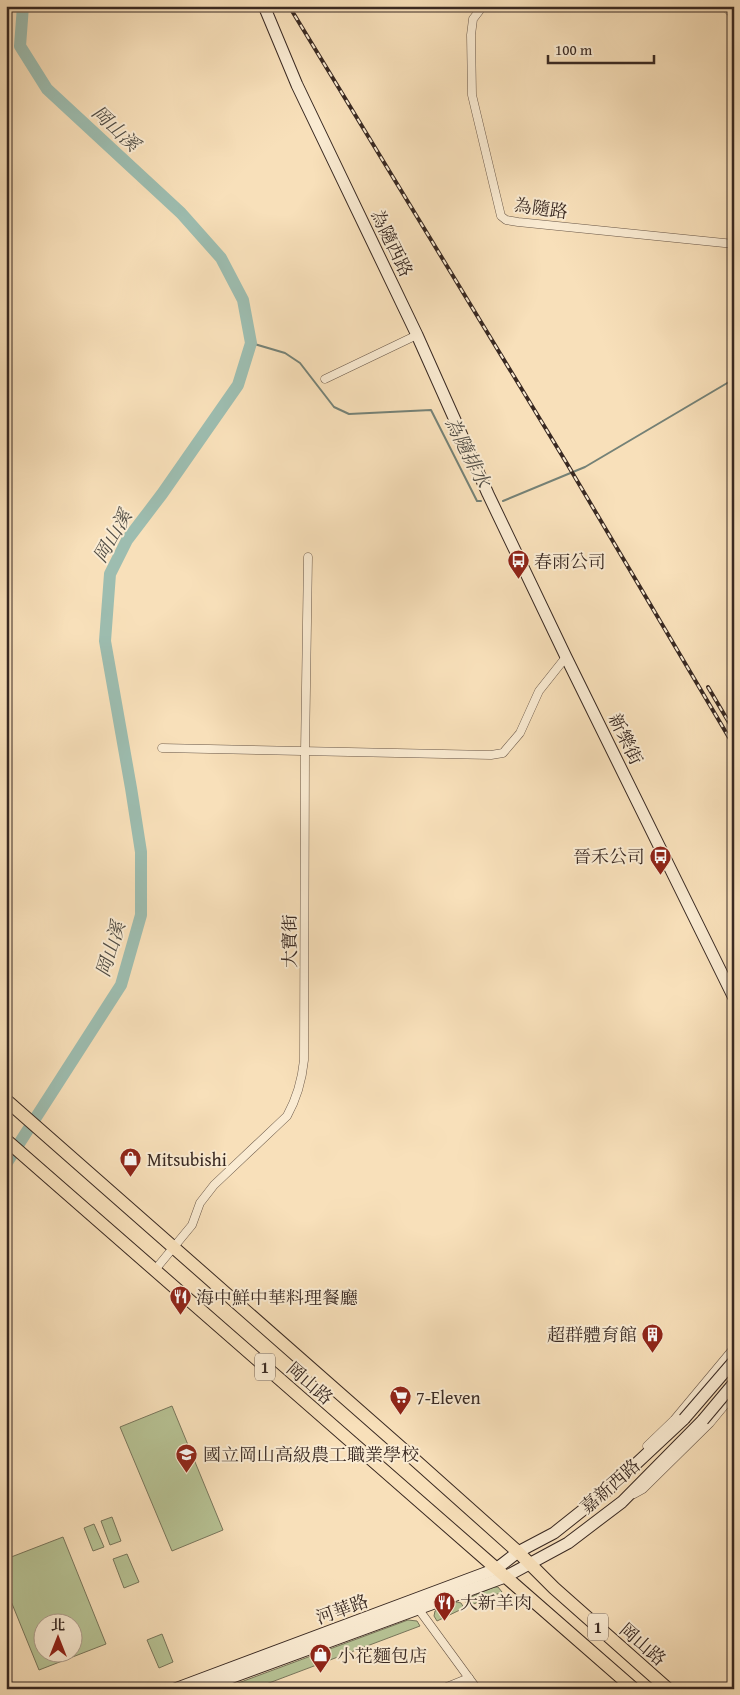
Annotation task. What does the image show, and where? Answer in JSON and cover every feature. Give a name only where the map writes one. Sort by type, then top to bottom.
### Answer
[{"type":"main road","name":"岡山路","points":[[6,1100],[518,1552]]},
{"type":"main road","name":"岡山路","points":[[6,1140],[632,1688]]},
{"type":"main road","name":"1","points":[[518,1552],[529,1564]]},
{"type":"main road","name":"岡山路","points":[[529,1564],[668,1689]]},
{"type":"street","name":"為隨西路","points":[[264,6],[297,85],[417,335],[488,494]]},
{"type":"street","name":"為隨路","points":[[483,6],[473,18],[471,35],[472,100],[477,111],[497,206],[501,216],[506,220],[518,222],[734,244]]},
{"type":"street","points":[[724,6],[734,15]]},
{"type":"street","points":[[325,379],[417,335]]},
{"type":"street","name":"新樂街","points":[[488,494],[566,658],[734,998]]},
{"type":"street","name":"大寶街","points":[[154,1270],[192,1225],[200,1203],[214,1185],[286,1116],[293,1106],[301,1083],[304,1060],[308,557]]},
{"type":"street","points":[[162,748],[491,755],[503,753],[520,733],[539,691],[566,658]]},
{"type":"street","points":[[608,1490],[612,1482],[674,1420],[734,1348]]},
{"type":"street","name":"嘉新西路","points":[[518,1552],[554,1533],[608,1490],[684,1419],[734,1360]]},
{"type":"street","points":[[706,1382],[728,1401]]},
{"type":"street","name":"嘉新西路","points":[[529,1564],[568,1543],[630,1496],[704,1420],[734,1383]]},
{"type":"street","points":[[630,1496],[643,1489],[710,1423],[734,1394]]},
{"type":"street","name":"河華路","points":[[501,1573],[518,1552]]},
{"type":"street","name":"河華路","points":[[174,1689],[194,1687],[529,1564]]},
{"type":"street","points":[[416,1605],[477,1689]]},
{"type":"street","points":[[442,1689],[469,1678]]},
{"type":"green space","points":[[172,1406],[223,1530],[172,1551],[120,1427]]},
{"type":"green space","points":[[112,1517],[121,1541],[110,1545],[101,1521]]},
{"type":"green space","points":[[94,1524],[104,1547],[93,1551],[84,1528]]},
{"type":"green space","points":[[63,1537],[106,1644],[82,1653],[82,1612],[32,1612],[32,1653],[6,1589],[6,1559]]},
{"type":"green space","points":[[127,1554],[139,1582],[124,1588],[113,1559]]},
{"type":"green space","points":[[498,1587],[502,1592],[469,1606],[465,1602],[466,1599]]},
{"type":"green space","points":[[457,1602],[461,1603],[464,1608],[437,1621],[434,1616],[435,1611]]},
{"type":"green space","points":[[408,1620],[417,1621],[420,1626],[253,1689],[222,1689]]},
{"type":"green space","points":[[162,1634],[173,1662],[159,1668],[147,1640]]},
{"type":"green space","points":[[36,1662],[60,1662],[39,1670]]},
{"type":"waterway","name":"岡山溪","points":[[6,1164],[121,985],[141,915],[141,852],[105,641],[110,574],[127,540],[162,494],[238,385],[251,343],[243,300],[221,258],[181,213],[47,89],[20,46],[23,6]]},
{"type":"waterway","name":"為隨排水","points":[[251,343],[285,353],[300,363],[334,407],[349,414],[431,410],[477,501],[481,501]]},
{"type":"waterway","name":"為隨排水","points":[[503,501],[585,467],[734,379]]},
{"type":"railway","points":[[289,6],[566,462],[734,746]]},
{"type":"railway","points":[[708,687],[734,731]]},
{"type":"place","name":"春雨公司","points":[[518,580]]},
{"type":"place","name":"晉禾公司","points":[[661,875]]},
{"type":"place","name":"Mitsubishi","points":[[131,1178]]},
{"type":"place","name":"海中鮮中華料理餐廳","points":[[180,1316]]},
{"type":"place","name":"超群體育館","points":[[653,1353]]},
{"type":"place","name":"7-Eleven","points":[[400,1416]]},
{"type":"place","name":"國立岡山高級農工職業學校","points":[[187,1473]]},
{"type":"place","name":"大新羊肉","points":[[444,1621]]},
{"type":"place","name":"小花麵包店","points":[[321,1674]]}]
